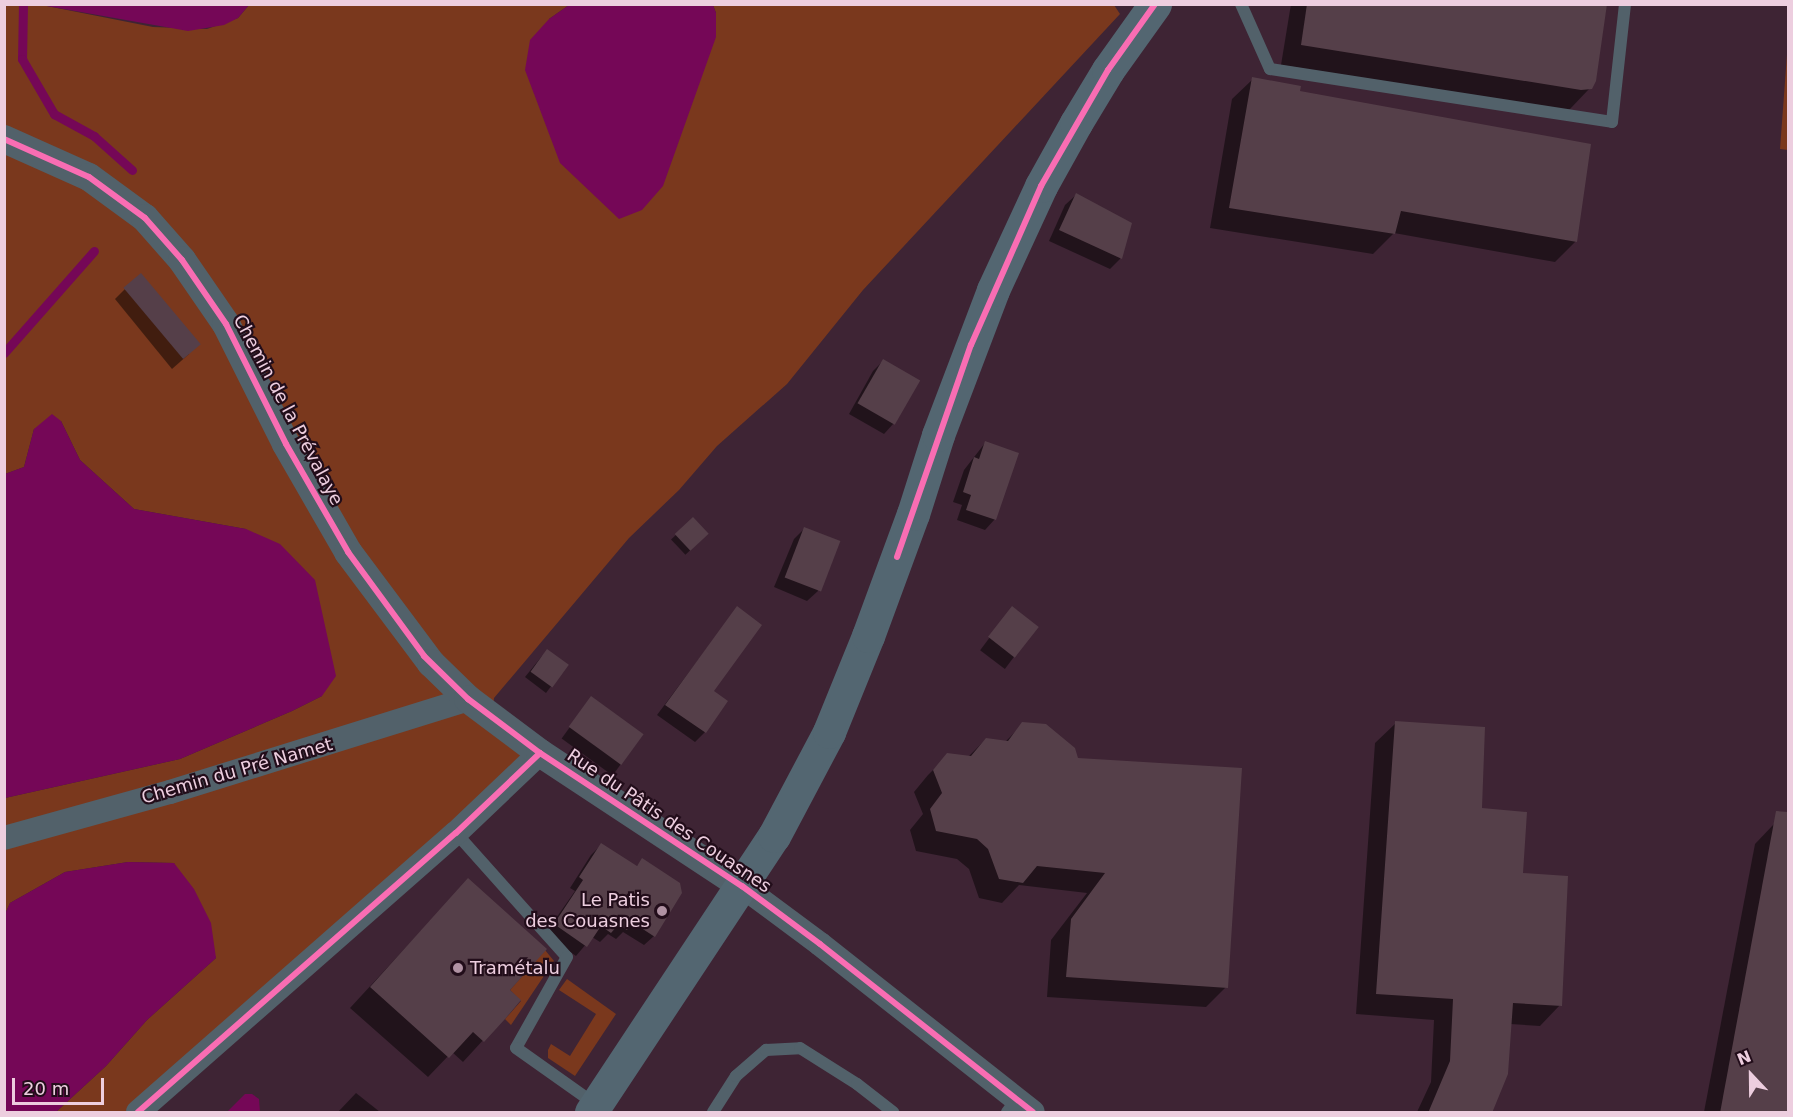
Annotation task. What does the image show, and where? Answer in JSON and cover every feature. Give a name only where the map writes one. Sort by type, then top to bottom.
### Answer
[{"type":"main road","points":[[593,1109],[774,836],[829,732],[897,557],[971,345],[1041,186],[1108,70],[1155,4]]},
{"type":"street","name":"Chemin de la Prévalaye","points":[[4,138],[89,177],[145,218],[182,260],[226,324],[286,444],[348,552],[431,663]]},
{"type":"street","name":"Rue du Pâtis des Couasnes","points":[[431,663],[468,699],[540,753],[742,886],[820,944],[1019,1108]]},
{"type":"street","name":"Chemin du Pré Namet","points":[[4,838],[237,772],[468,699]]},
{"type":"street","points":[[138,1113],[456,832],[540,753]]},
{"type":"lane","points":[[1241,4],[1270,69],[1612,122],[1625,4]]},
{"type":"lane","points":[[456,832],[567,957],[516,1048],[593,1109]]},
{"type":"lane","points":[[714,1113],[736,1076],[766,1050],[800,1048],[857,1084],[893,1113]]},
{"type":"shaded area","points":[[5,5],[42,5],[153,27],[207,29],[238,18],[249,5],[569,5],[549,19],[716,13],[713,5],[1114,5],[1120,14],[863,290],[787,384],[717,446],[679,490],[629,538],[494,698],[491,730],[527,759],[149,1112],[56,1112],[106,1066],[147,1020],[216,958],[174,863],[128,862],[65,872],[10,903],[5,914],[5,798],[180,759],[322,696],[246,529],[134,509],[80,460],[61,421],[34,429],[24,467],[5,474]]},
{"type":"shaded area","points":[[41,5],[249,5],[238,18],[224,25],[188,31]]},
{"type":"shaded area","points":[[569,5],[713,5],[716,13],[716,37],[663,186],[642,210],[619,219],[560,163],[525,70],[530,40],[549,19]]},
{"type":"shaded area","points":[[1788,41],[1788,150],[1780,149]]},
{"type":"shaded area","points":[[52,414],[61,421],[80,460],[134,509],[246,529],[280,544],[315,580],[336,676],[322,696],[180,759],[5,798],[5,474],[24,467],[34,429]]},
{"type":"shaded area","points":[[128,862],[174,863],[194,889],[211,923],[216,958],[147,1020],[106,1066],[56,1112],[5,1112],[5,914],[10,903],[65,872]]},
{"type":"shaded area","points":[[545,950],[554,961],[511,1025],[505,1019],[521,1001],[510,990]]},
{"type":"shaded area","points":[[567,979],[616,1014],[575,1076],[548,1058],[548,1050],[551,1044],[570,1056],[596,1014],[559,990]]},
{"type":"shaded area","points":[[245,1094],[252,1094],[259,1099],[260,1112],[227,1112]]},
{"type":"building","points":[[1307,4],[1607,4],[1596,81],[1592,89],[1581,90],[1301,45]]},
{"type":"building","points":[[1252,77],[1301,86],[1300,91],[1591,144],[1577,242],[1401,211],[1395,234],[1229,208]]},
{"type":"building","points":[[1076,193],[1132,223],[1122,259],[1059,230]]},
{"type":"building","points":[[141,273],[201,344],[183,359],[123,288]]},
{"type":"building","points":[[883,359],[920,380],[895,425],[858,403]]},
{"type":"building","points":[[985,441],[1019,453],[996,520],[966,510],[971,495],[963,492],[974,457],[979,459]]},
{"type":"building","points":[[693,517],[709,534],[690,551],[675,534]]},
{"type":"building","points":[[804,527],[840,541],[821,591],[785,577]]},
{"type":"building","points":[[737,606],[762,625],[714,691],[728,701],[706,733],[665,705]]},
{"type":"building","points":[[1012,606],[1039,627],[1015,658],[988,637]]},
{"type":"building","points":[[547,649],[569,665],[552,688],[531,672]]},
{"type":"building","points":[[591,696],[644,734],[621,765],[569,727]]},
{"type":"building","points":[[1395,721],[1485,727],[1482,808],[1527,812],[1523,873],[1568,876],[1562,1006],[1513,1003],[1508,1074],[1492,1113],[1428,1113],[1450,1061],[1453,999],[1376,994]]},
{"type":"building","points":[[1022,722],[1046,724],[1075,748],[1078,758],[1242,768],[1228,988],[1066,977],[1071,919],[1105,873],[1037,866],[1023,883],[999,879],[988,849],[977,839],[936,831],[930,809],[942,793],[933,770],[947,753],[971,756],[986,738],[1008,741]]},
{"type":"building","points":[[1776,811],[1788,812],[1788,1113],[1720,1113]]},
{"type":"building","points":[[601,843],[637,866],[642,858],[680,883],[682,893],[655,937],[632,922],[627,930],[618,925],[611,933],[601,926],[587,947],[554,924],[583,880],[579,877]]},
{"type":"building","name":"Tramétalu","points":[[468,878],[547,949],[510,990],[521,1000],[505,1019],[484,1042],[473,1032],[449,1058],[370,987]]},
{"type":"waterway","points":[[23,4],[22,59],[54,114],[94,136],[132,170]]},
{"type":"waterway","points":[[4,353],[94,251]]},
{"type":"cycle path","points":[[897,557],[971,345],[1041,186],[1108,70],[1155,4]]},
{"type":"cycle path","points":[[4,139],[89,177],[145,218],[182,260],[226,324],[286,444],[348,552],[424,656],[468,699],[540,753],[742,886],[820,944],[1033,1112]]},
{"type":"cycle path","points":[[138,1112],[456,833],[540,753]]},
{"type":"place","name":"Le Patis des Couasnes","points":[[662,911]]},
{"type":"place","name":"Tramétalu","points":[[458,968]]}]
